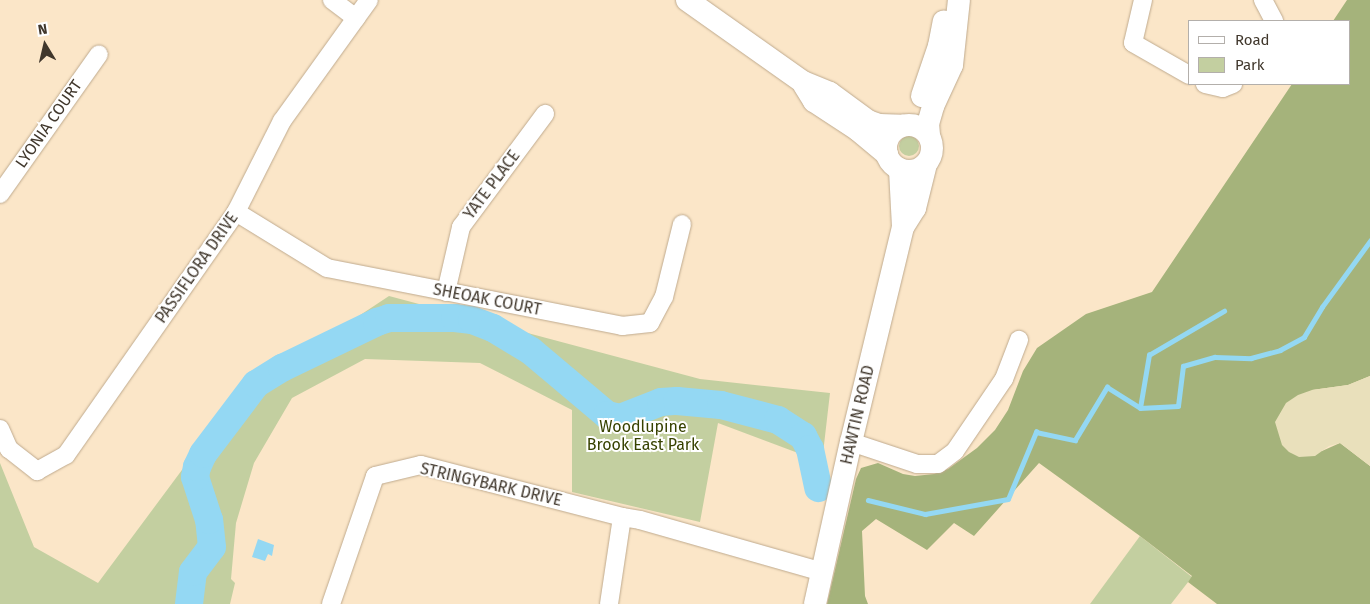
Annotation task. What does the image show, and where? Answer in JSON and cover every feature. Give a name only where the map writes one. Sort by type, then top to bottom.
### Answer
[{"type":"main road","points":[[687,0],[803,82],[830,93],[868,121],[879,125],[919,126],[929,135]]},
{"type":"main road","points":[[893,162],[887,140],[896,129],[904,125],[915,113],[928,81],[944,18],[954,0]]},
{"type":"main road","points":[[803,82],[814,101],[858,130],[893,162],[914,171],[926,164],[933,150],[928,124],[933,106],[952,65],[959,0]]},
{"type":"main road","name":"HAWTIN ROAD","points":[[893,162],[903,227]]},
{"type":"main road","name":"HAWTIN ROAD","points":[[815,604],[851,442],[903,227],[915,208],[926,164]]},
{"type":"street","points":[[332,0],[356,18]]},
{"type":"street","name":"PASSIFLORA DRIVE","points":[[0,428],[10,450],[37,471],[66,455],[236,212],[282,120],[369,0]]},
{"type":"street","points":[[1144,0],[1133,43],[1188,74]]},
{"type":"street","points":[[1263,0],[1273,20]]},
{"type":"street","name":"LYONIA COURT","points":[[0,194],[99,54]]},
{"type":"street","points":[[1210,85],[1223,88],[1230,85]]},
{"type":"street","name":"YATE PLACE","points":[[446,292],[461,227],[545,114]]},
{"type":"street","name":"SHEOAK COURT","points":[[236,212],[327,268],[622,326],[650,323],[664,297],[682,224]]},
{"type":"street","points":[[851,442],[917,464],[938,464],[955,451],[1004,379],[1018,340]]},
{"type":"street","name":"STRINGYBARK DRIVE","points":[[331,604],[375,476],[421,465],[640,520],[822,572]]},
{"type":"street","points":[[609,604],[622,517]]},
{"type":"green space","points":[[1347,0],[1370,0],[1370,376],[1348,385],[1312,390],[1322,451],[1340,443],[1370,466],[1370,604],[1217,604],[1188,582],[1192,576],[1039,463],[974,536],[954,523],[927,550],[876,519],[862,531],[865,596],[868,604],[827,604],[856,479],[861,468],[878,463],[903,474],[915,476],[934,474],[948,469],[977,448],[995,430],[1008,410],[1023,371],[1037,348],[1086,314],[1152,292],[1291,85],[1350,85],[1350,20],[1334,20]]},
{"type":"green space","points":[[909,136],[916,139],[919,146],[916,153],[909,156],[902,153],[899,146],[902,139]]},
{"type":"green space","name":"Woodlupine Brook East Park","points":[[389,296],[700,379],[830,393],[822,462],[718,423],[700,522],[572,492],[572,410],[480,363],[365,359],[292,398],[254,463],[236,523],[231,579],[235,583],[230,604],[0,604],[0,463],[34,547],[98,583],[202,443],[271,361],[321,341]]},
{"type":"green space","points":[[1140,536],[1192,577],[1171,604],[1090,604]]},
{"type":"sand","points":[[1370,376],[1370,466],[1340,443],[1329,446],[1315,456],[1299,457],[1289,452],[1282,445],[1275,422],[1286,403],[1298,395],[1312,390],[1348,385]]},
{"type":"water","points":[[258,539],[274,545],[272,556],[268,554],[265,561],[252,557]]},
{"type":"waterway","points":[[1140,408],[1178,406],[1183,366],[1215,357],[1251,358],[1280,350],[1304,337],[1322,307],[1370,241]]},
{"type":"waterway","points":[[868,500],[925,514],[1008,499],[1036,432],[1075,440],[1107,387],[1140,408],[1149,355],[1224,311]]},
{"type":"waterway","points":[[189,604],[193,572],[212,547],[209,520],[195,477],[203,454],[256,384],[282,368],[389,318],[455,318],[472,320],[493,328],[531,351],[607,415],[620,418],[661,402],[677,401],[721,405],[778,420],[803,436],[810,449],[818,488]]}]
